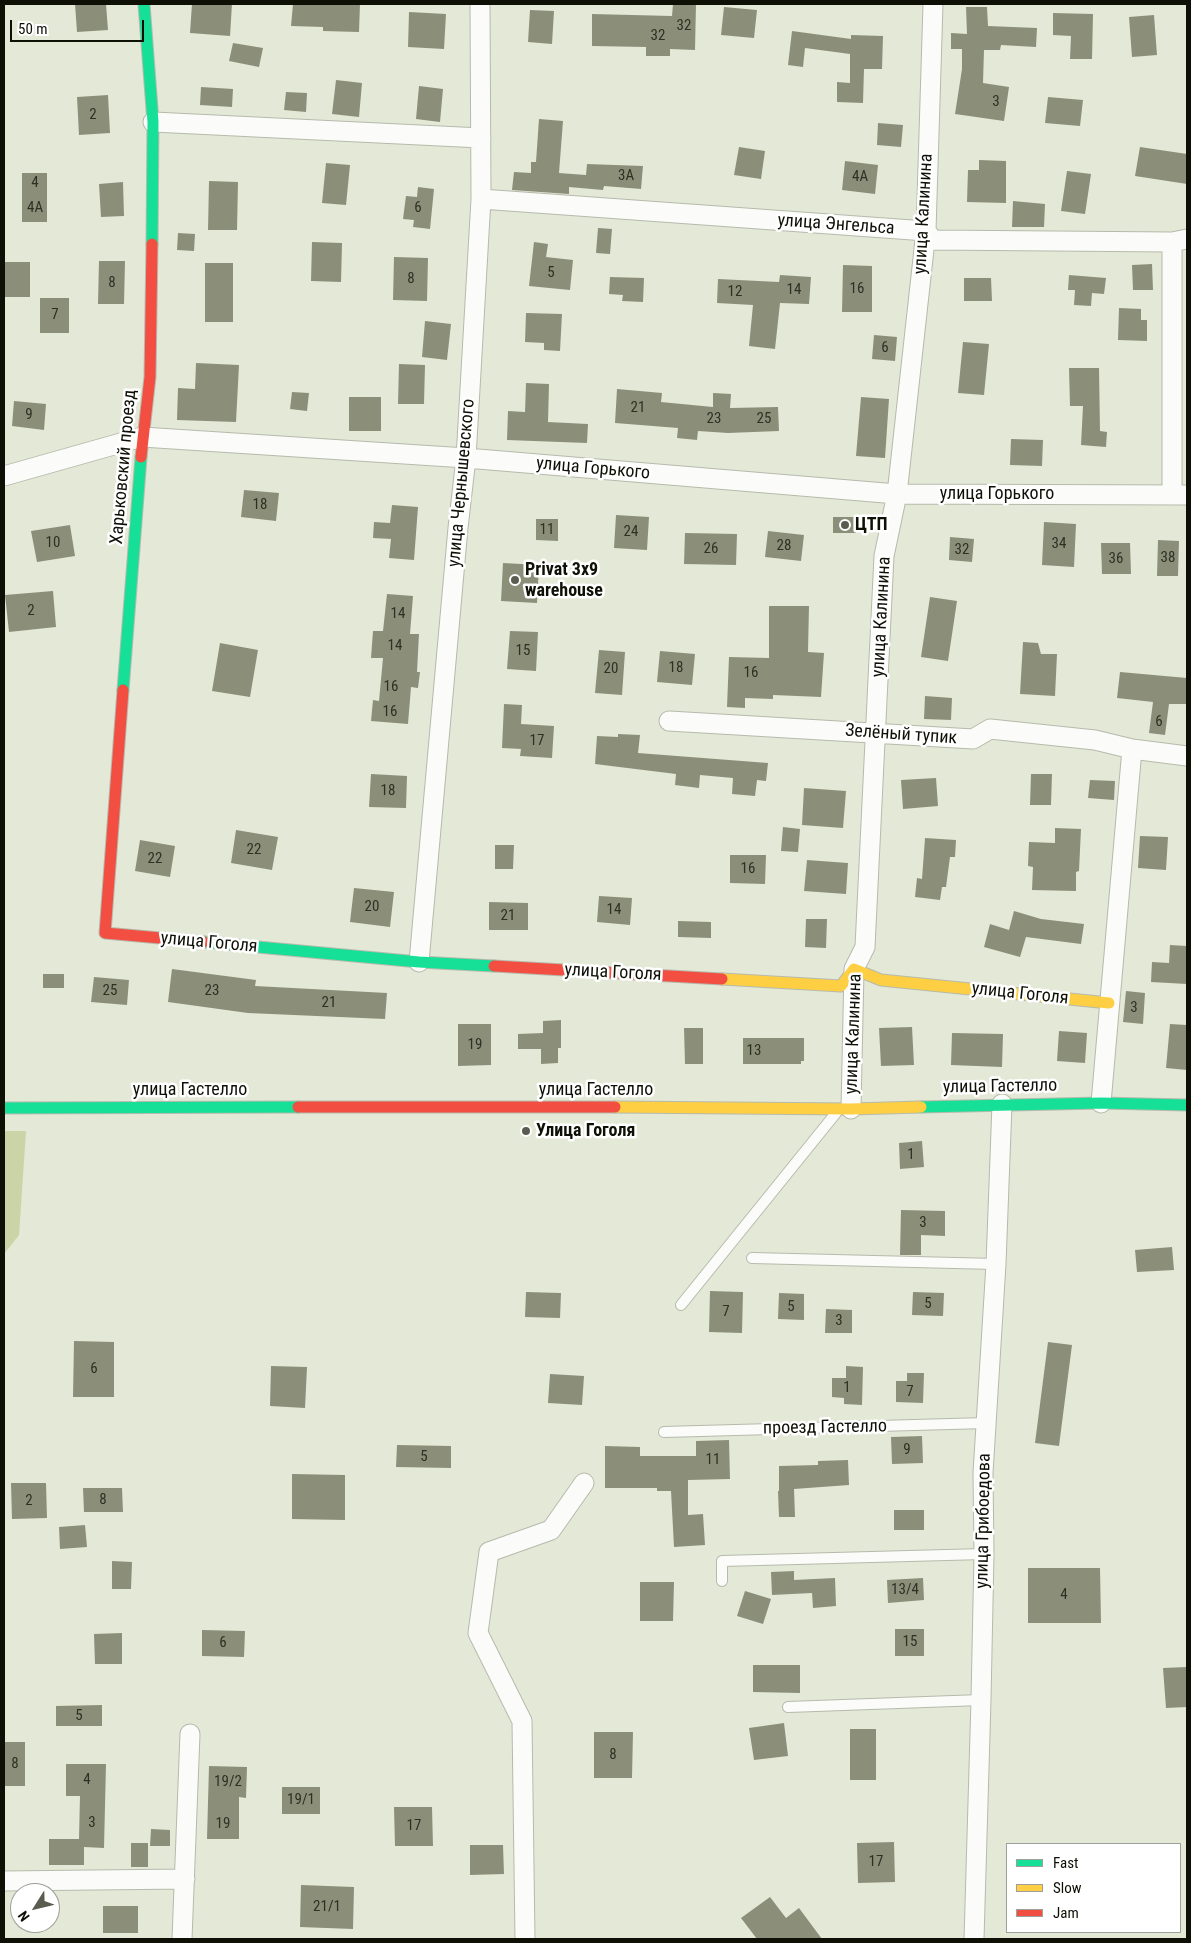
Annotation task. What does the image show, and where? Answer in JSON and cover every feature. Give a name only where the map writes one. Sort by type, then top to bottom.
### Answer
[{"type":"street","name":"Харьковский проезд","points":[[106,933],[142,437],[150,377],[153,122],[144,4]]},
{"type":"street","name":"улица Чернышевского","points":[[419,962],[466,458],[481,199],[480,4]]},
{"type":"street","name":"улица Калинина","points":[[845,1109],[854,969],[865,947],[884,556],[897,494],[926,231],[933,4]]},
{"type":"street","points":[[153,122],[481,138]]},
{"type":"street","name":"улица Энгельса","points":[[481,199],[926,231],[933,240],[1180,240]]},
{"type":"street","points":[[1179,495],[1180,240]]},
{"type":"street","name":"улица Горького","points":[[4,476],[142,437],[466,458],[897,494],[1179,495]]},
{"type":"street","name":"Зелёный тупик","points":[[669,721],[973,739],[990,729],[1095,740],[1132,749],[1187,756]]},
{"type":"street","points":[[1101,1103],[1132,749]]},
{"type":"street","name":"улица Гоголя","points":[[106,933],[419,962],[841,986],[854,969],[881,980],[1109,1003]]},
{"type":"street","name":"улица Гастелло","points":[[6,1110],[429,1106],[845,1109],[1002,1104],[1101,1103],[1187,1105]]},
{"type":"street","name":"улица Грибоедова","points":[[974,1939],[984,1554],[983,1472],[996,1264],[1002,1104]]},
{"type":"street","points":[[525,1939],[522,1721],[478,1633],[489,1552],[551,1530],[584,1483]]},
{"type":"street","points":[[182,1939],[190,1734]]},
{"type":"street","points":[[4,1880],[184,1879]]},
{"type":"lane","points":[[681,1305],[845,1109]]},
{"type":"lane","points":[[752,1258],[996,1264]]},
{"type":"lane","name":"проезд Гастелло","points":[[664,1432],[986,1423]]},
{"type":"lane","points":[[722,1582],[722,1561],[984,1554]]},
{"type":"lane","points":[[788,1707],[981,1700]]},
{"type":"green space","points":[[4,1131],[26,1131],[19,1235],[4,1254]]},
{"type":"building","points":[[75,4],[106,4],[108,30],[77,32]]},
{"type":"building","points":[[192,4],[232,4],[230,36],[190,33]]},
{"type":"building","points":[[293,4],[360,4],[359,32],[323,31],[323,27],[291,26]]},
{"type":"building","points":[[673,4],[696,4],[695,50],[670,49],[670,56],[646,56],[646,47],[592,46],[592,14],[672,16]]},
{"type":"building","points":[[724,7],[757,10],[754,38],[721,35]]},
{"type":"building","points":[[966,7],[987,7],[988,26],[1037,28],[1036,47],[1001,45],[1000,50],[984,50],[983,83],[1009,87],[1004,121],[955,114],[962,69],[962,49],[951,49],[951,33],[967,34]]},
{"type":"building","points":[[530,10],[554,11],[552,44],[528,42]]},
{"type":"building","points":[[409,12],[446,14],[444,49],[408,47]]},
{"type":"building","points":[[1053,13],[1093,14],[1092,59],[1070,59],[1071,36],[1053,35]]},
{"type":"building","points":[[1154,15],[1157,55],[1132,57],[1129,17]]},
{"type":"building","points":[[792,31],[851,39],[851,35],[883,36],[882,69],[864,69],[863,103],[837,102],[837,82],[850,83],[850,54],[805,48],[803,67],[788,65]]},
{"type":"building","points":[[233,43],[263,48],[259,67],[229,61]]},
{"type":"building","points":[[336,80],[362,83],[359,117],[332,114]]},
{"type":"building","points":[[419,86],[443,89],[440,122],[416,119]]},
{"type":"building","points":[[201,87],[233,89],[232,107],[200,105]]},
{"type":"building","points":[[286,92],[307,93],[306,112],[284,110]]},
{"type":"building","points":[[108,95],[110,133],[79,135],[77,97]]},
{"type":"building","points":[[1048,97],[1083,100],[1080,126],[1045,123]]},
{"type":"building","points":[[539,119],[563,121],[559,173],[586,175],[587,164],[643,166],[641,189],[604,186],[603,190],[569,187],[569,194],[512,190],[514,172],[531,173],[531,162],[536,162]]},
{"type":"building","points":[[878,123],[903,125],[901,147],[877,145]]},
{"type":"building","points":[[739,147],[765,151],[761,179],[734,175]]},
{"type":"building","points":[[1140,147],[1187,154],[1187,184],[1135,176]]},
{"type":"building","points":[[979,160],[1006,161],[1006,203],[967,202],[968,170],[979,170]]},
{"type":"building","points":[[845,161],[878,165],[875,194],[842,190]]},
{"type":"building","points":[[326,163],[350,165],[346,205],[322,203]]},
{"type":"building","points":[[1067,171],[1091,174],[1085,214],[1061,211]]},
{"type":"building","points":[[22,173],[47,173],[47,222],[22,222]]},
{"type":"building","points":[[209,181],[238,182],[237,230],[208,230]]},
{"type":"building","points":[[123,182],[124,216],[101,217],[99,184]]},
{"type":"building","points":[[418,187],[434,189],[430,229],[413,227],[414,220],[403,219],[406,196],[417,197]]},
{"type":"building","points":[[1013,201],[1045,204],[1044,227],[1012,227]]},
{"type":"building","points":[[598,228],[612,229],[610,254],[596,253]]},
{"type":"building","points":[[178,233],[195,234],[194,251],[177,250]]},
{"type":"building","points":[[312,242],[342,243],[341,282],[311,281]]},
{"type":"building","points":[[534,242],[548,244],[546,257],[573,260],[570,290],[529,286]]},
{"type":"building","points":[[394,257],[428,258],[427,301],[393,300]]},
{"type":"building","points":[[99,261],[125,261],[124,304],[98,304]]},
{"type":"building","points":[[4,262],[30,262],[30,297],[4,297]]},
{"type":"building","points":[[205,263],[233,263],[233,322],[205,322]]},
{"type":"building","points":[[1152,264],[1153,290],[1133,290],[1132,265]]},
{"type":"building","points":[[843,265],[872,266],[872,312],[842,312]]},
{"type":"building","points":[[780,275],[811,277],[809,304],[780,303],[775,349],[749,346],[753,305],[717,303],[718,279],[779,282]]},
{"type":"building","points":[[1069,275],[1106,278],[1104,294],[1092,293],[1091,306],[1074,305],[1075,290],[1068,290]]},
{"type":"building","points":[[610,277],[644,278],[643,302],[622,301],[623,295],[609,294]]},
{"type":"building","points":[[964,278],[991,278],[992,301],[964,301]]},
{"type":"building","points":[[40,298],[69,298],[69,333],[40,333]]},
{"type":"building","points":[[1119,308],[1141,309],[1141,320],[1147,320],[1147,341],[1118,340]]},
{"type":"building","points":[[526,313],[562,314],[560,351],[544,350],[544,343],[525,342]]},
{"type":"building","points":[[425,321],[451,324],[447,360],[422,357]]},
{"type":"building","points":[[874,335],[897,337],[895,361],[872,359]]},
{"type":"building","points":[[963,342],[989,344],[984,395],[958,393]]},
{"type":"building","points":[[196,363],[239,365],[236,422],[177,420],[178,388],[195,389]]},
{"type":"building","points":[[399,364],[425,365],[424,404],[398,404]]},
{"type":"building","points":[[1069,368],[1099,368],[1100,431],[1107,432],[1106,447],[1081,445],[1083,406],[1070,406]]},
{"type":"building","points":[[526,383],[549,384],[548,422],[588,424],[587,443],[507,440],[508,411],[525,412]]},
{"type":"building","points":[[617,389],[662,393],[661,402],[713,407],[713,393],[731,394],[730,408],[778,407],[779,431],[728,433],[698,431],[697,440],[677,438],[678,428],[615,423]]},
{"type":"building","points":[[292,392],[309,393],[307,411],[290,409]]},
{"type":"building","points":[[349,397],[381,397],[381,431],[349,431]]},
{"type":"building","points":[[861,397],[889,399],[885,458],[856,456]]},
{"type":"building","points":[[14,401],[46,404],[44,430],[12,426]]},
{"type":"building","points":[[1011,439],[1043,440],[1042,466],[1010,465]]},
{"type":"building","points":[[244,490],[279,493],[276,521],[241,517]]},
{"type":"building","points":[[392,505],[418,507],[414,560],[389,558],[391,539],[373,538],[374,522],[390,523]]},
{"type":"building","points":[[616,515],[649,517],[647,550],[614,548]]},
{"type":"building","name":"ЦТП","points":[[833,517],[856,517],[856,533],[833,533]]},
{"type":"building","points":[[536,519],[558,519],[558,541],[536,540]]},
{"type":"building","points":[[1044,522],[1076,524],[1074,567],[1042,565]]},
{"type":"building","points":[[70,525],[75,556],[37,562],[31,531]]},
{"type":"building","points":[[768,531],[804,535],[801,561],[765,557]]},
{"type":"building","points":[[685,533],[737,534],[736,565],[684,564]]},
{"type":"building","points":[[950,537],[974,539],[972,562],[949,560]]},
{"type":"building","points":[[1158,540],[1179,541],[1178,576],[1157,576]]},
{"type":"building","points":[[1101,543],[1130,543],[1131,574],[1102,574]]},
{"type":"building","points":[[503,563],[539,565],[537,603],[501,601]]},
{"type":"building","points":[[53,591],[56,627],[9,632],[5,595]]},
{"type":"building","points":[[387,594],[413,596],[410,634],[419,634],[417,672],[420,672],[418,688],[411,687],[408,724],[371,721],[373,700],[379,701],[383,658],[371,658],[373,631],[383,631]]},
{"type":"building","points":[[930,597],[957,601],[948,661],[921,657]]},
{"type":"building","points":[[769,606],[809,606],[808,652],[824,653],[821,697],[773,695],[773,699],[745,698],[745,708],[727,707],[729,657],[769,658]]},
{"type":"building","points":[[510,631],[538,632],[536,671],[507,669]]},
{"type":"building","points":[[1023,642],[1038,643],[1041,654],[1057,654],[1055,696],[1020,694]]},
{"type":"building","points":[[220,643],[258,650],[250,697],[212,691]]},
{"type":"building","points":[[599,650],[625,652],[622,695],[595,693]]},
{"type":"building","points":[[660,651],[695,654],[692,685],[657,682]]},
{"type":"building","points":[[1120,672],[1187,678],[1187,704],[1169,704],[1165,735],[1149,733],[1153,702],[1117,698]]},
{"type":"building","points":[[925,696],[952,698],[951,720],[924,719]]},
{"type":"building","points":[[504,704],[522,705],[521,724],[554,726],[552,758],[520,756],[521,749],[502,748]]},
{"type":"building","points":[[618,734],[640,735],[638,753],[768,763],[766,781],[757,780],[755,796],[732,794],[733,778],[700,775],[699,788],[675,785],[676,774],[595,764],[597,736],[618,737]]},
{"type":"building","points":[[371,774],[407,776],[406,808],[369,807]]},
{"type":"building","points":[[1031,774],[1052,774],[1051,805],[1030,805]]},
{"type":"building","points":[[936,778],[938,806],[903,809],[901,780]]},
{"type":"building","points":[[1090,780],[1115,781],[1114,800],[1088,798]]},
{"type":"building","points":[[804,788],[846,791],[843,828],[802,825]]},
{"type":"building","points":[[783,827],[800,829],[798,852],[781,851]]},
{"type":"building","points":[[1055,828],[1081,829],[1079,871],[1076,872],[1076,891],[1032,890],[1033,867],[1028,866],[1029,842],[1055,843]]},
{"type":"building","points":[[236,830],[278,837],[272,870],[231,863]]},
{"type":"building","points":[[1140,836],[1168,837],[1166,870],[1138,868]]},
{"type":"building","points":[[925,838],[956,840],[955,857],[950,857],[946,887],[942,887],[940,900],[915,897],[917,878],[922,879]]},
{"type":"building","points":[[140,840],[175,846],[170,877],[135,871]]},
{"type":"building","points":[[495,845],[514,845],[513,869],[495,869]]},
{"type":"building","points":[[730,855],[766,855],[765,884],[730,883]]},
{"type":"building","points":[[807,860],[848,863],[846,894],[804,891]]},
{"type":"building","points":[[354,888],[394,892],[390,927],[350,922]]},
{"type":"building","points":[[599,896],[632,898],[630,925],[597,922]]},
{"type":"building","points":[[489,902],[528,903],[528,930],[489,930]]},
{"type":"building","points":[[1014,911],[1041,919],[1084,924],[1081,944],[1026,937],[1020,957],[984,947],[990,924],[1009,930]]},
{"type":"building","points":[[806,919],[827,919],[826,948],[805,947]]},
{"type":"building","points":[[678,921],[711,922],[711,938],[678,937]]},
{"type":"building","points":[[1170,945],[1187,946],[1187,984],[1151,982],[1152,962],[1169,963]]},
{"type":"building","points":[[172,969],[256,980],[255,986],[387,993],[385,1019],[248,1013],[168,1002]]},
{"type":"building","points":[[43,974],[64,974],[64,988],[43,988]]},
{"type":"building","points":[[94,977],[129,980],[127,1005],[91,1002]]},
{"type":"building","points":[[1126,991],[1145,993],[1143,1024],[1123,1022]]},
{"type":"building","points":[[561,1020],[561,1048],[558,1048],[558,1063],[541,1064],[541,1049],[518,1049],[518,1034],[543,1033],[543,1021]]},
{"type":"building","points":[[458,1024],[491,1024],[491,1065],[458,1066]]},
{"type":"building","points":[[1170,1024],[1187,1025],[1187,1070],[1166,1068]]},
{"type":"building","points":[[912,1027],[914,1065],[881,1066],[879,1028]]},
{"type":"building","points":[[684,1028],[703,1028],[703,1064],[685,1064]]},
{"type":"building","points":[[1059,1031],[1087,1033],[1085,1063],[1057,1061]]},
{"type":"building","points":[[952,1033],[1003,1034],[1002,1067],[951,1065]]},
{"type":"building","points":[[743,1038],[804,1038],[804,1061],[801,1061],[801,1064],[743,1064]]},
{"type":"building","points":[[922,1141],[924,1167],[900,1169],[899,1143]]},
{"type":"building","points":[[901,1210],[945,1211],[945,1236],[921,1235],[921,1255],[900,1255]]},
{"type":"building","points":[[1172,1247],[1174,1270],[1137,1272],[1135,1250]]},
{"type":"building","points":[[710,1291],[743,1292],[742,1333],[709,1332]]},
{"type":"building","points":[[526,1292],[561,1293],[560,1318],[525,1317]]},
{"type":"building","points":[[913,1292],[944,1293],[943,1316],[912,1315]]},
{"type":"building","points":[[779,1293],[804,1294],[804,1320],[778,1319]]},
{"type":"building","points":[[826,1309],[852,1310],[852,1333],[825,1333]]},
{"type":"building","points":[[74,1341],[114,1342],[114,1397],[73,1397]]},
{"type":"building","points":[[1048,1342],[1072,1345],[1059,1446],[1035,1443]]},
{"type":"building","points":[[271,1366],[307,1367],[305,1408],[270,1406]]},
{"type":"building","points":[[846,1366],[863,1367],[862,1405],[844,1404],[844,1398],[832,1397],[832,1378],[846,1378]]},
{"type":"building","points":[[907,1373],[924,1373],[923,1403],[896,1402],[896,1381],[907,1381]]},
{"type":"building","points":[[550,1374],[584,1376],[582,1405],[548,1403]]},
{"type":"building","points":[[922,1436],[923,1463],[892,1464],[891,1437]]},
{"type":"building","points":[[729,1440],[730,1479],[688,1480],[688,1515],[703,1514],[705,1545],[674,1547],[671,1491],[657,1491],[657,1488],[605,1488],[605,1446],[640,1447],[640,1456],[696,1456],[696,1441]]},
{"type":"building","points":[[397,1445],[451,1446],[451,1468],[396,1467]]},
{"type":"building","points":[[848,1460],[849,1485],[794,1489],[795,1517],[779,1517],[779,1466],[818,1465],[818,1461]]},
{"type":"building","points":[[292,1474],[345,1475],[345,1520],[292,1519]]},
{"type":"building","points":[[11,1483],[46,1483],[47,1518],[12,1519]]},
{"type":"building","points":[[83,1488],[122,1488],[123,1512],[84,1512]]},
{"type":"building","points":[[894,1510],[924,1510],[924,1530],[894,1530]]},
{"type":"building","points":[[85,1525],[87,1547],[60,1549],[59,1527]]},
{"type":"building","points":[[112,1561],[132,1562],[131,1589],[112,1589]]},
{"type":"building","points":[[1028,1568],[1100,1568],[1101,1623],[1028,1623]]},
{"type":"building","points":[[794,1571],[794,1580],[835,1578],[836,1606],[813,1608],[812,1593],[772,1595],[771,1572]]},
{"type":"building","points":[[923,1578],[924,1600],[888,1603],[887,1580]]},
{"type":"building","points":[[640,1582],[674,1582],[673,1621],[640,1621]]},
{"type":"building","points":[[745,1591],[771,1599],[763,1624],[737,1616]]},
{"type":"building","points":[[895,1629],[924,1629],[924,1656],[895,1656]]},
{"type":"building","points":[[202,1630],[245,1631],[244,1657],[202,1656]]},
{"type":"building","points":[[122,1633],[122,1664],[95,1664],[94,1634]]},
{"type":"building","points":[[753,1665],[800,1665],[800,1693],[753,1692]]},
{"type":"building","points":[[1187,1667],[1187,1707],[1166,1708],[1163,1668]]},
{"type":"building","points":[[102,1705],[102,1726],[56,1726],[56,1706]]},
{"type":"building","points":[[784,1723],[788,1756],[754,1760],[749,1728]]},
{"type":"building","points":[[850,1729],[876,1729],[876,1780],[850,1780]]},
{"type":"building","points":[[594,1732],[633,1732],[632,1778],[594,1778]]},
{"type":"building","points":[[4,1742],[25,1742],[25,1786],[4,1786]]},
{"type":"building","points":[[66,1764],[106,1764],[104,1848],[84,1847],[84,1865],[49,1865],[49,1839],[79,1839],[80,1796],[66,1796]]},
{"type":"building","points":[[209,1766],[247,1767],[246,1798],[239,1797],[239,1839],[207,1839]]},
{"type":"building","points":[[282,1787],[320,1787],[320,1814],[282,1814]]},
{"type":"building","points":[[394,1807],[432,1807],[433,1846],[395,1846]]},
{"type":"building","points":[[151,1829],[170,1830],[170,1846],[150,1846]]},
{"type":"building","points":[[894,1842],[895,1882],[858,1883],[857,1843]]},
{"type":"building","points":[[131,1843],[148,1843],[148,1867],[131,1867]]},
{"type":"building","points":[[470,1845],[503,1845],[504,1874],[470,1875]]},
{"type":"building","points":[[301,1885],[354,1887],[353,1929],[300,1927]]},
{"type":"building","points":[[770,1897],[786,1918],[799,1908],[822,1939],[757,1939],[741,1918]]},
{"type":"building","points":[[103,1906],[138,1906],[138,1933],[103,1933]]},
{"type":"traffic: fast","points":[[144,4],[153,122],[152,244]]},
{"type":"traffic: fast","points":[[123,690],[141,457]]},
{"type":"traffic: fast","points":[[204,942],[419,962],[494,966]]},
{"type":"traffic: fast","points":[[921,1107],[1101,1103],[1187,1105]]},
{"type":"traffic: fast","points":[[4,1108],[298,1107]]},
{"type":"traffic: slow","points":[[722,979],[841,986],[854,969],[881,980],[1109,1003]]},
{"type":"traffic: slow","points":[[615,1107],[851,1109],[921,1107]]},
{"type":"traffic: jam","points":[[141,457],[150,377],[152,244]]},
{"type":"traffic: jam","points":[[123,690],[105,933],[204,942]]},
{"type":"traffic: jam","points":[[494,966],[722,979]]},
{"type":"traffic: jam","points":[[298,1107],[615,1107]]},
{"type":"place","name":"ЦТП","points":[[845,525]]},
{"type":"place","name":"Privat 3x9 warehouse","points":[[515,580]]},
{"type":"place","name":"Улица Гоголя","points":[[526,1131]]}]
